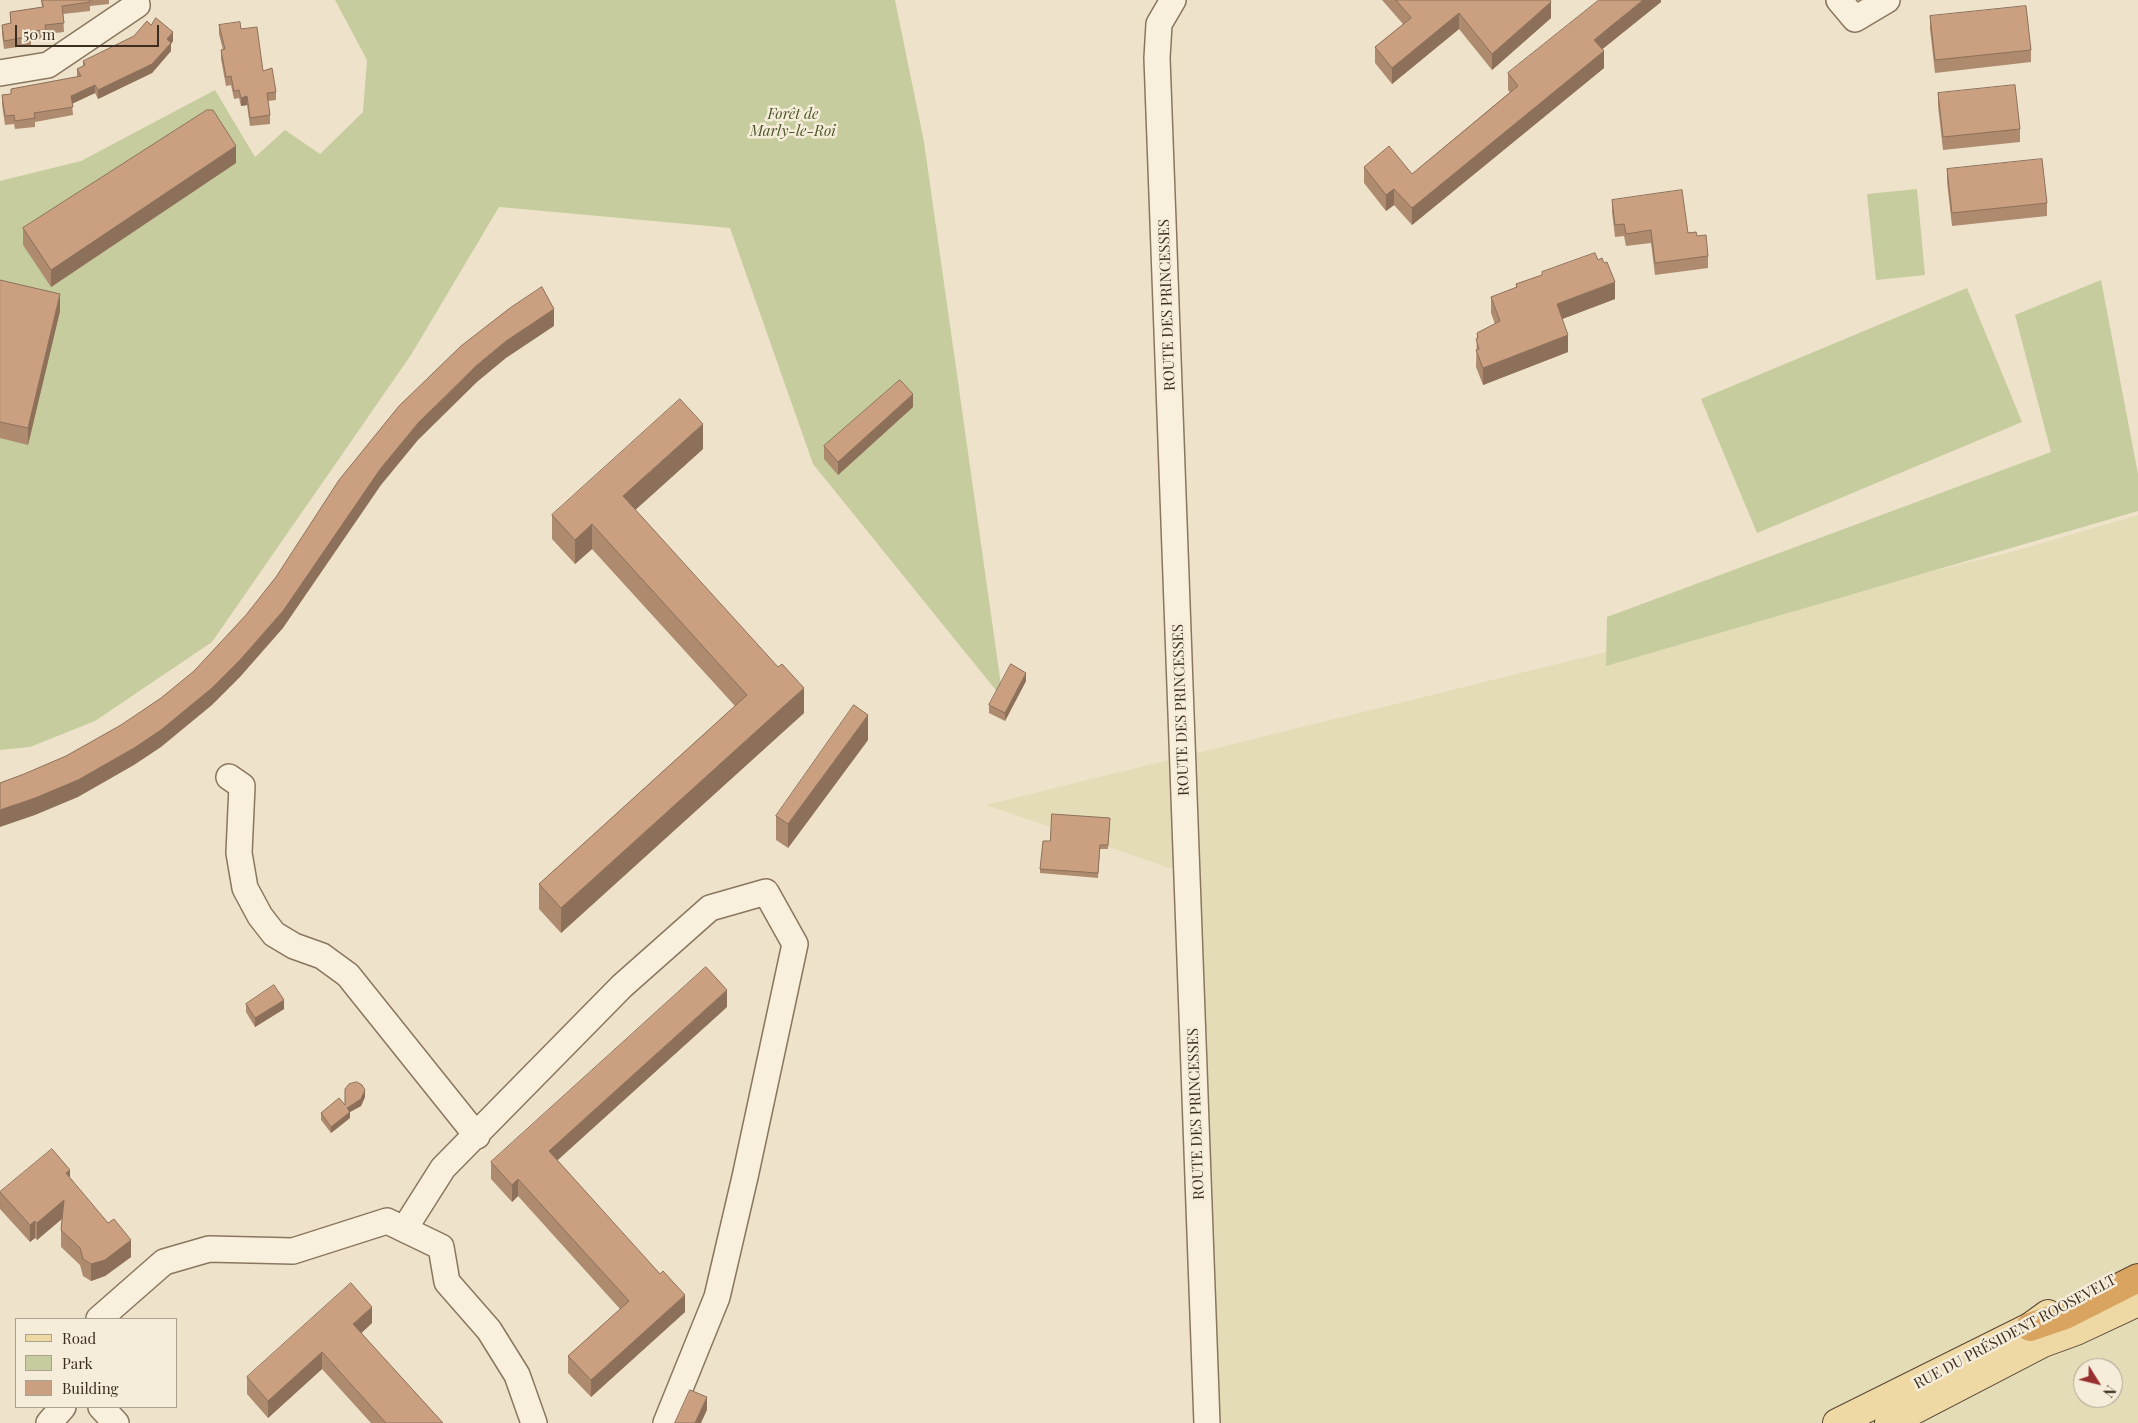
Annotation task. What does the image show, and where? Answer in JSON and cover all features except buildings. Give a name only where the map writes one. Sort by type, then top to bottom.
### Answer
[{"type":"highway","points":[[2036,1335],[2065,1315],[2138,1278]]},
{"type":"highway","points":[[2036,1335],[2072,1322],[2138,1289]]},
{"type":"main road","name":"RUE DU PRÉSIDENT ROOSEVELT","points":[[1888,1423],[2036,1335],[2060,1305],[2138,1266]]},
{"type":"main road","name":"RUE DU PRÉSIDENT ROOSEVELT","points":[[1837,1423],[2036,1335],[2076,1331],[2138,1302]]},
{"type":"street","points":[[0,72],[48,66],[137,5],[136,0]]},
{"type":"street","name":"ROUTE DES PRINCESSES","points":[[1173,0],[1159,24],[1158,58],[1207,1423]]},
{"type":"street","points":[[1839,0],[1855,19],[1887,0]]},
{"type":"street","points":[[229,777],[242,786],[239,852],[245,888],[260,916],[274,934],[294,946],[322,956],[348,975],[477,1136]]},
{"type":"street","points":[[405,1228],[443,1168],[477,1136],[622,986],[710,908],[766,892],[795,944],[717,1297],[666,1423]]},
{"type":"street","points":[[100,1318],[164,1262],[209,1249],[293,1250],[387,1221],[442,1247],[447,1282],[489,1330],[518,1375],[534,1423]]},
{"type":"street","points":[[49,1423],[62,1408]]},
{"type":"street","points":[[67,1423],[76,1408]]},
{"type":"street","points":[[102,1408],[116,1423]]},
{"type":"shaded area","points":[[2138,515],[2138,1423],[1207,1423],[1187,874],[986,805],[2015,551]]},
{"type":"green space","name":"Forêt de Marly-le-Roi","points":[[335,0],[895,0],[924,142],[1003,699],[813,464],[730,228],[499,207],[411,355],[212,642],[95,721],[30,747],[0,750],[0,181],[81,161],[215,90],[255,157],[285,130],[320,154],[363,112],[367,60]]},
{"type":"green space","points":[[1917,189],[1925,275],[1876,280],[1867,194]]},
{"type":"green space","points":[[2101,280],[2138,474],[2138,511],[1606,666],[1607,617],[2051,452],[2015,315]]},
{"type":"green space","points":[[1967,288],[2022,422],[1757,533],[1701,399]]}]
